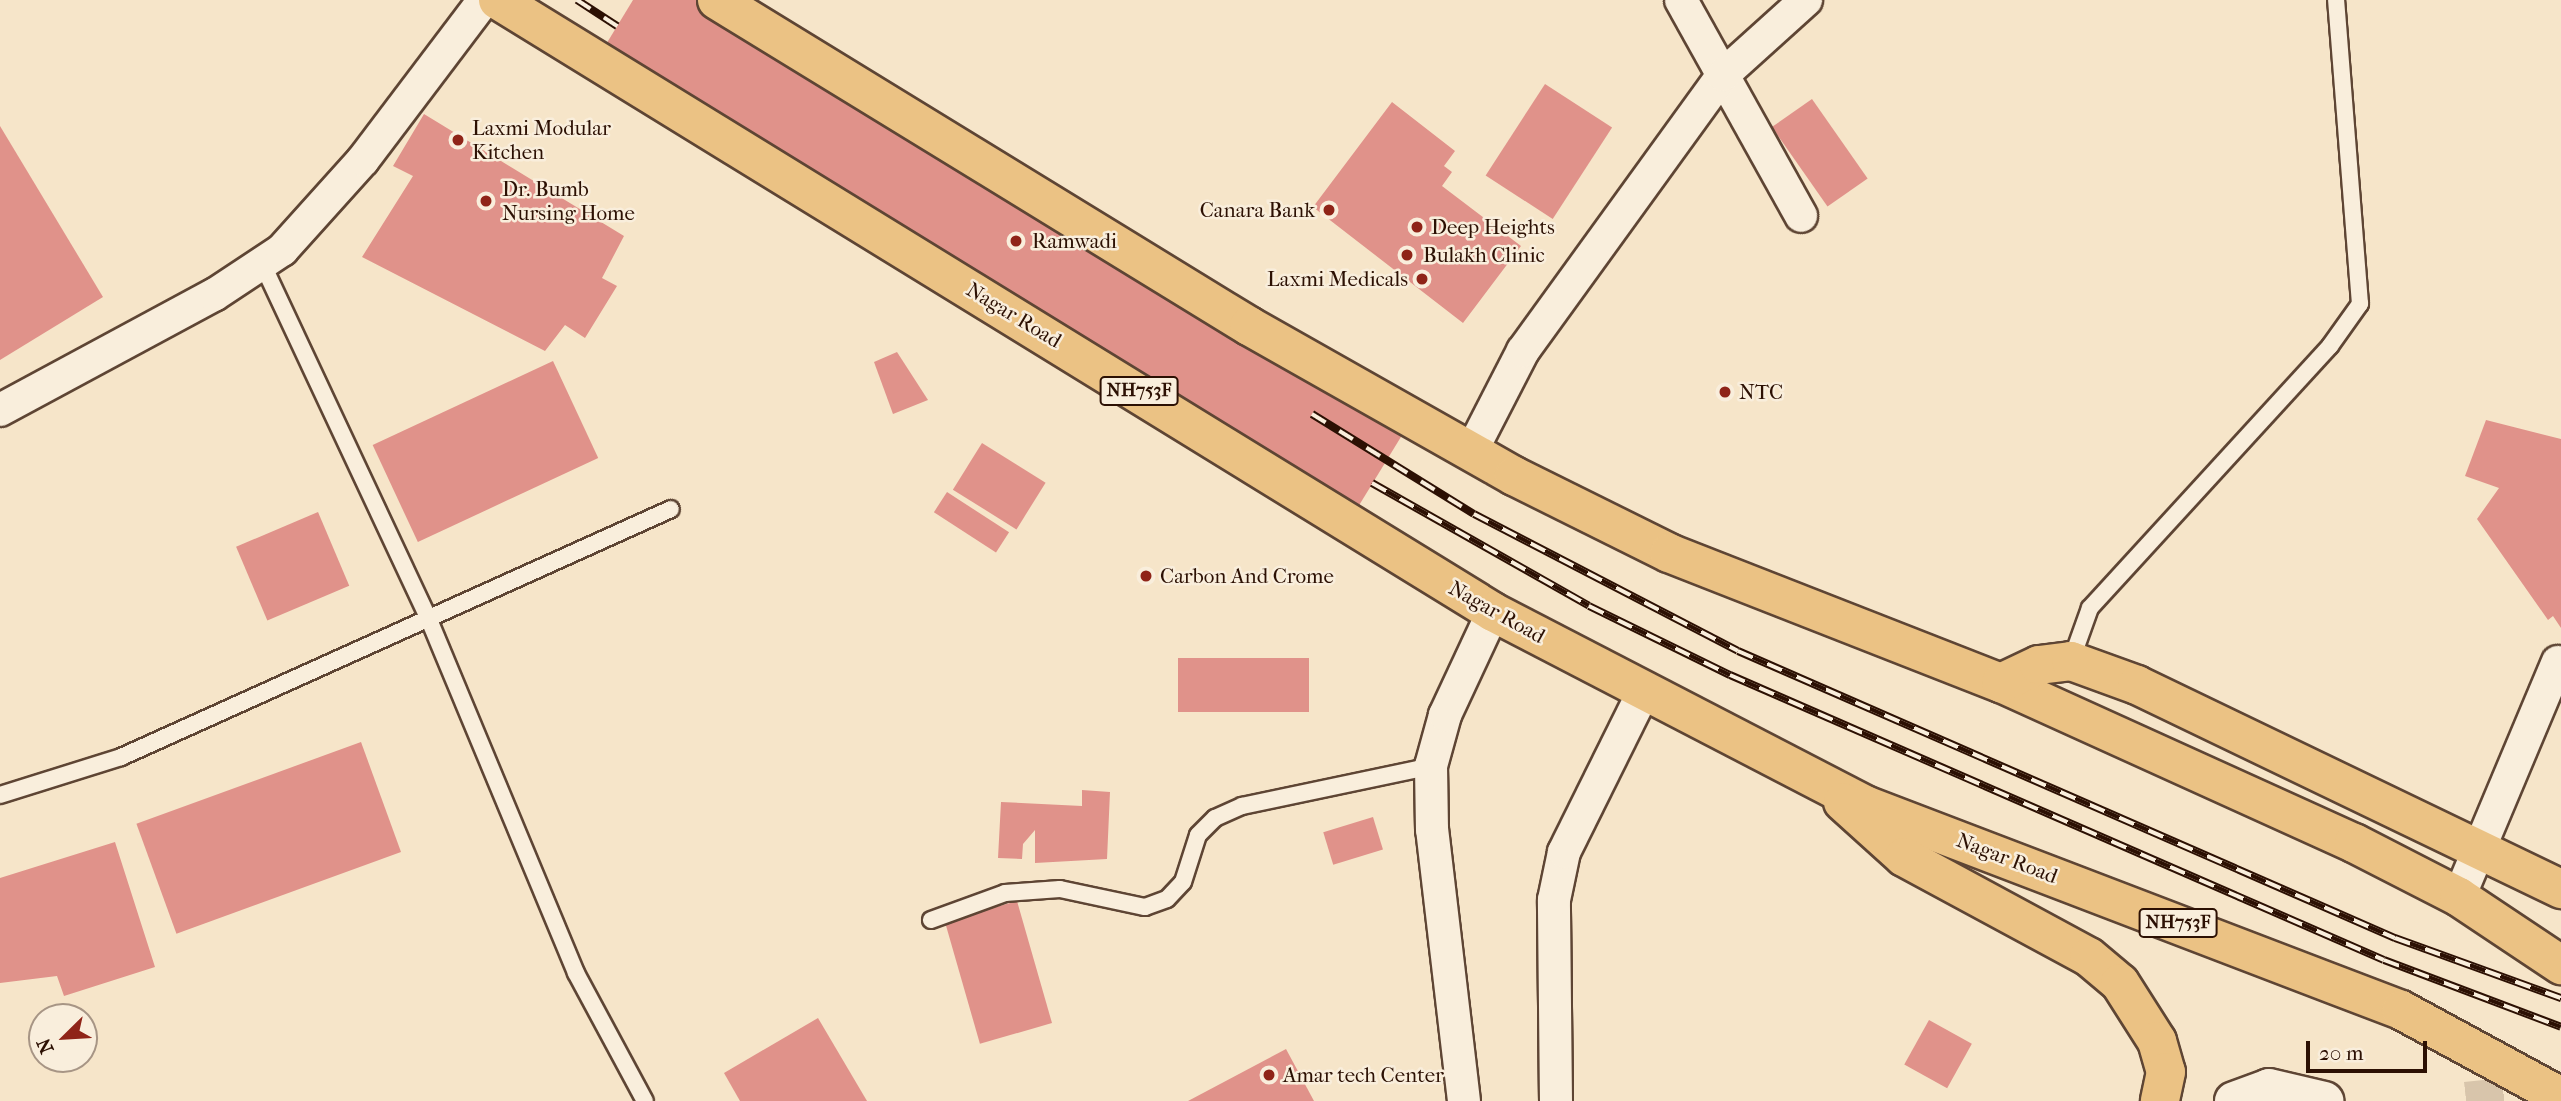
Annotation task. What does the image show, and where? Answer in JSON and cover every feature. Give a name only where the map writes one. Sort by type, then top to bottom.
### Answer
[{"type":"highway","name":"Nagar Road","points":[[498,0],[1493,612],[1866,804],[2401,1010],[2561,1097]]},
{"type":"highway","points":[[717,0],[1249,326],[1471,452],[1669,553],[2001,683],[2459,897],[2561,965]]},
{"type":"highway","points":[[2001,683],[2039,665],[2071,661],[2137,685],[2479,854],[2561,889]]},
{"type":"highway","points":[[1828,784],[1866,829],[1904,857],[2089,957],[2120,983],[2157,1041],[2165,1072],[2160,1101]]},
{"type":"main road","points":[[2234,1101],[2269,1088],[2324,1101]]},
{"type":"street","points":[[0,410],[282,250],[363,160],[484,0]]},
{"type":"street","points":[[1681,0],[1801,216]]},
{"type":"street","points":[[1471,452],[1523,351],[1723,75],[1806,0]]},
{"type":"street","points":[[1464,1101],[1432,830],[1431,766],[1446,716],[1493,612]]},
{"type":"street","points":[[2459,897],[2558,662]]},
{"type":"street","points":[[1556,1101],[1554,900],[1561,864],[1644,691]]},
{"type":"lane","points":[[2071,661],[2090,608],[2330,346],[2360,304],[2336,0]]},
{"type":"lane","points":[[262,263],[430,622],[576,973],[609,1039],[645,1101]]},
{"type":"lane","points":[[0,795],[121,757],[430,622],[671,509]]},
{"type":"lane","points":[[932,920],[1005,893],[1060,888],[1144,907],[1167,899],[1183,882],[1198,835],[1215,818],[1241,806],[1431,766]]},
{"type":"building","points":[[633,0],[749,0],[1415,414],[1358,507],[591,69]]},
{"type":"building","points":[[1545,84],[1612,128],[1553,219],[1486,175]]},
{"type":"building","points":[[1812,99],[1868,178],[1827,207],[1772,127]]},
{"type":"building","name":"Deep Heights","points":[[1392,102],[1455,151],[1444,166],[1452,172],[1442,186],[1521,246],[1463,323],[1313,207]]},
{"type":"building","points":[[424,114],[624,236],[602,278],[617,286],[585,338],[565,325],[545,351],[362,257],[413,176],[393,166]]},
{"type":"building","points":[[0,126],[103,297],[0,360]]},
{"type":"building","points":[[897,352],[928,400],[893,414],[874,362]]},
{"type":"building","points":[[553,361],[598,458],[418,542],[373,445]]},
{"type":"building","points":[[2486,420],[2561,439],[2561,628],[2553,616],[2548,620],[2477,519],[2499,488],[2465,476]]},
{"type":"building","points":[[982,443],[1046,483],[1016,529],[953,490]]},
{"type":"building","points":[[947,492],[1009,532],[996,552],[934,512]]},
{"type":"building","points":[[318,512],[349,586],[267,620],[236,547]]},
{"type":"building","points":[[1178,658],[1309,658],[1309,712],[1178,712]]},
{"type":"building","points":[[361,742],[401,852],[176,934],[136,824]]},
{"type":"building","points":[[1082,790],[1110,792],[1107,859],[1035,863],[1035,830],[1023,844],[1022,859],[998,858],[1001,802],[1082,806]]},
{"type":"building","points":[[1373,817],[1383,850],[1333,865],[1323,832]]},
{"type":"building","points":[[115,842],[155,967],[64,996],[57,976],[0,983],[0,878]]},
{"type":"building","points":[[1017,901],[1052,1023],[980,1044],[945,922]]},
{"type":"building","points":[[818,1018],[867,1101],[740,1101],[724,1073]]},
{"type":"building","points":[[1929,1020],[1972,1044],[1947,1088],[1904,1065]]},
{"type":"building","name":"Amar tech Center","points":[[1286,1049],[1314,1101],[1188,1101]]},
{"type":"tunnel","points":[[2466,1101],[2561,1091]]},
{"type":"railway","points":[[577,0],[617,26]]},
{"type":"railway","points":[[1312,414],[1474,514],[1738,651],[2395,938],[2561,998]]},
{"type":"railway","points":[[1372,483],[1589,606],[1730,675],[2384,960],[2561,1027]]},
{"type":"place","name":"Laxmi Modular Kitchen","points":[[458,140]]},
{"type":"place","name":"Dr. Bumb Nursing Home","points":[[486,201]]},
{"type":"place","name":"Canara Bank","points":[[1329,210]]},
{"type":"place","name":"Deep Heights","points":[[1417,227]]},
{"type":"place","name":"Ramwadi","points":[[1016,241]]},
{"type":"place","name":"Bulakh Clinic","points":[[1407,255]]},
{"type":"place","name":"Laxmi Medicals","points":[[1422,279]]},
{"type":"place","name":"NTC","points":[[1725,392]]},
{"type":"place","name":"Carbon And Crome","points":[[1146,576]]},
{"type":"place","name":"Amar tech Center","points":[[1269,1075]]}]
